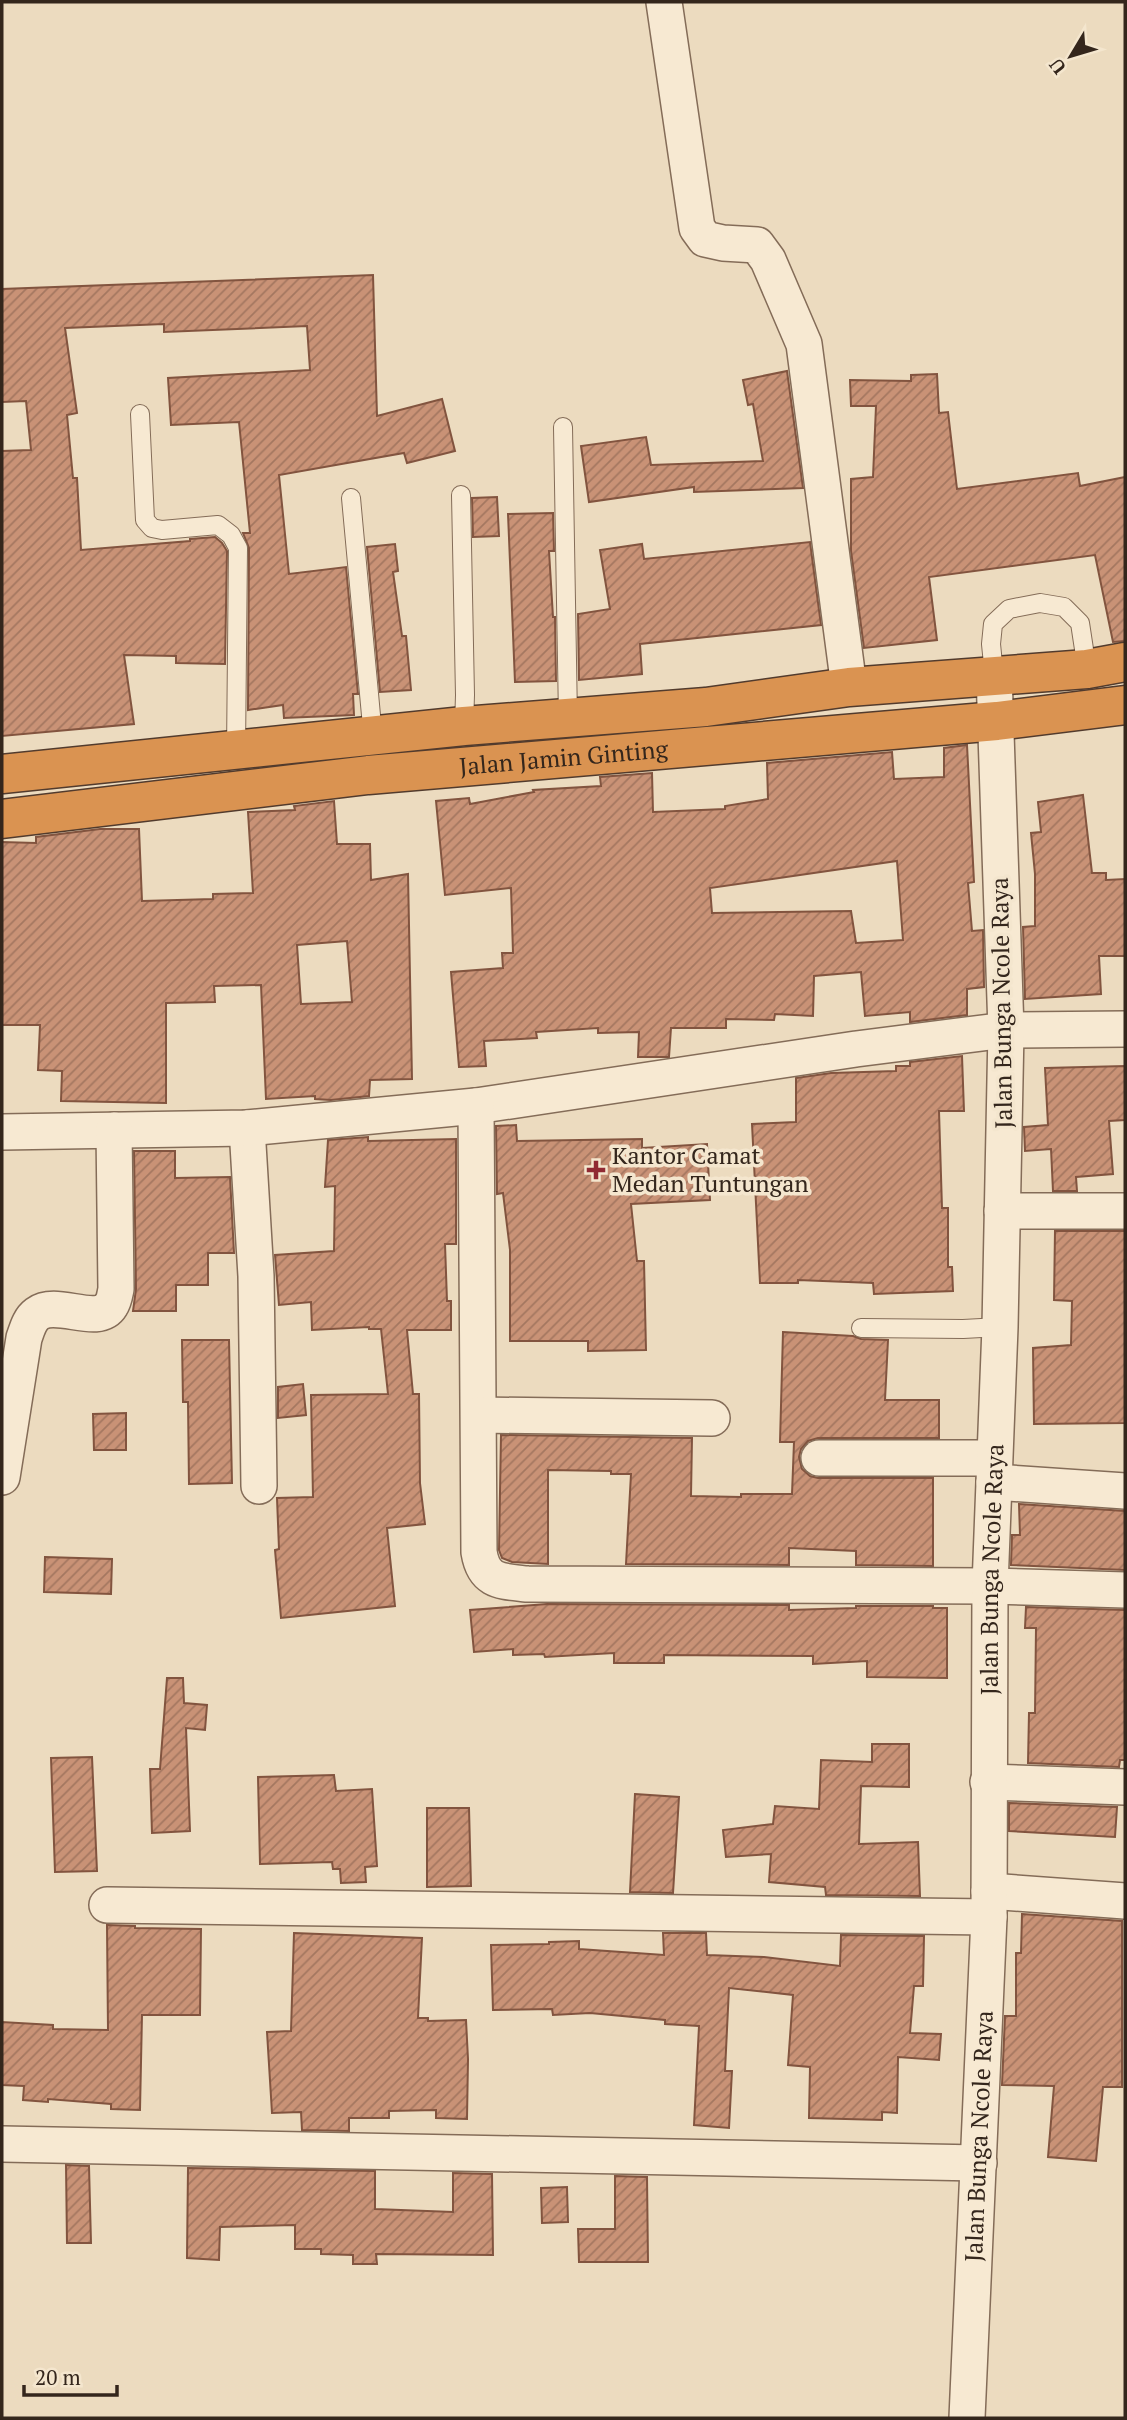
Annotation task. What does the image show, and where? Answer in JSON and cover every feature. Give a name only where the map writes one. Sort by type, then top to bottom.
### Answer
[{"type":"highway","name":"Jalan Jamin Ginting","points":[[2,774],[464,726],[706,707],[849,687],[1125,663]]},
{"type":"highway","name":"Jalan Jamin Ginting","points":[[2,819],[368,775],[996,721],[1125,705]]},
{"type":"street","points":[[664,2],[697,228],[705,239],[723,243],[757,244],[768,260],[804,344],[849,687]]},
{"type":"street","name":"Jalan Bunga Ncole Raya","points":[[967,2418],[989,1904],[990,1586],[1000,1327],[1006,1030],[994,674]]},
{"type":"street","points":[[2,1132],[247,1128],[476,1106],[856,1049],[1006,1030],[1125,1029]]},
{"type":"street","points":[[476,1106],[479,1552],[481,1567],[487,1573],[499,1581],[541,1584],[990,1586],[1125,1590]]},
{"type":"street","points":[[247,1128],[256,1276],[259,1486]]},
{"type":"street","points":[[2,1477],[24,1338],[30,1321],[48,1310],[97,1315],[111,1306],[117,1289],[114,1130]]},
{"type":"street","points":[[1002,1211],[1125,1211]]},
{"type":"street","points":[[479,1415],[712,1418]]},
{"type":"street","points":[[819,1458],[994,1470],[1125,1491]]},
{"type":"street","points":[[988,1782],[1125,1787]]},
{"type":"street","points":[[107,1905],[989,1904],[1125,1901]]},
{"type":"street","points":[[2,2144],[979,2163]]},
{"type":"lane","points":[[140,414],[145,520],[152,528],[162,530],[218,525],[231,535],[238,548],[236,751]]},
{"type":"lane","points":[[563,427],[568,718]]},
{"type":"lane","points":[[461,495],[466,695],[464,726]]},
{"type":"lane","points":[[351,498],[373,737]]},
{"type":"lane","points":[[994,674],[991,644],[993,624],[1009,609],[1040,603],[1064,607],[1080,623],[1087,668]]},
{"type":"lane","points":[[861,1328],[1000,1327]]},
{"type":"building","points":[[373,275],[377,416],[442,399],[455,451],[407,463],[404,453],[279,475],[289,574],[346,567],[358,694],[353,694],[354,715],[284,718],[283,705],[248,710],[249,548],[243,533],[250,533],[239,422],[171,425],[168,378],[310,370],[307,326],[164,332],[164,324],[65,328],[77,413],[67,415],[73,478],[77,478],[81,550],[215,537],[227,551],[225,664],[176,663],[176,656],[124,655],[134,724],[2,736],[2,451],[31,450],[26,401],[2,402],[2,289]]},
{"type":"building","points":[[787,371],[803,488],[694,492],[694,487],[589,502],[581,446],[646,437],[651,465],[763,461],[753,404],[748,405],[743,380]]},
{"type":"building","points":[[937,374],[939,413],[948,412],[957,489],[1078,473],[1080,486],[1125,477],[1125,641],[1113,642],[1095,555],[929,577],[937,640],[864,648],[851,551],[851,479],[873,477],[876,406],[851,406],[850,380],[911,381],[911,375]]},
{"type":"building","points":[[497,497],[499,536],[473,537],[472,498]]},
{"type":"building","points":[[553,513],[554,551],[549,551],[555,617],[556,681],[515,682],[508,514]]},
{"type":"building","points":[[810,542],[821,625],[640,644],[642,674],[579,680],[578,614],[610,609],[600,550],[642,544],[644,559]]},
{"type":"building","points":[[395,544],[398,571],[393,572],[402,636],[406,636],[411,690],[380,692],[367,547]]},
{"type":"building","points":[[967,745],[974,882],[968,883],[972,931],[983,930],[984,987],[967,989],[967,1015],[910,1022],[910,1012],[865,1016],[861,972],[814,976],[813,1016],[775,1014],[774,1020],[726,1019],[726,1028],[671,1028],[669,1057],[638,1057],[639,1032],[598,1033],[598,1028],[536,1032],[537,1038],[484,1041],[486,1066],[459,1067],[451,972],[503,968],[502,953],[513,953],[511,888],[445,895],[436,801],[469,798],[470,804],[534,792],[533,790],[601,786],[600,777],[652,773],[653,812],[725,809],[725,806],[768,799],[767,763],[892,752],[894,779],[944,777],[944,748]],"holes":[[[897,861],[903,940],[856,943],[851,911],[712,913],[710,888]]]},
{"type":"building","points":[[1083,795],[1092,873],[1106,873],[1106,880],[1125,879],[1125,956],[1099,956],[1101,994],[1025,999],[1023,927],[1035,926],[1035,874],[1031,833],[1041,832],[1038,802]]},
{"type":"building","points":[[334,801],[337,844],[370,844],[371,880],[408,874],[412,1079],[370,1080],[369,1096],[331,1100],[315,1099],[315,1096],[266,1099],[261,985],[214,986],[215,1002],[166,1003],[166,1103],[61,1101],[62,1071],[38,1070],[40,1025],[2,1025],[2,842],[36,843],[36,837],[100,829],[139,829],[142,901],[213,899],[213,894],[253,893],[248,812],[295,810],[294,806]],"holes":[[[347,941],[352,1002],[301,1004],[297,945]]]},
{"type":"building","points":[[962,1056],[964,1111],[939,1111],[942,1208],[948,1208],[948,1267],[952,1267],[953,1291],[874,1294],[873,1283],[798,1280],[798,1283],[760,1283],[752,1124],[796,1122],[796,1078],[831,1073],[896,1071],[896,1066],[910,1066],[910,1062]]},
{"type":"building","points":[[1125,1066],[1125,1120],[1109,1121],[1113,1174],[1076,1177],[1077,1191],[1053,1191],[1051,1149],[1025,1151],[1024,1127],[1048,1125],[1045,1068]]},
{"type":"building","points":[[516,1125],[517,1141],[642,1139],[642,1148],[707,1144],[710,1200],[631,1204],[637,1261],[644,1261],[646,1350],[588,1351],[588,1341],[510,1341],[510,1250],[503,1193],[497,1194],[496,1126]]},
{"type":"building","points":[[368,1137],[368,1141],[456,1139],[456,1244],[445,1244],[451,1330],[407,1330],[413,1394],[419,1394],[420,1483],[425,1524],[387,1528],[395,1606],[281,1618],[275,1550],[279,1549],[277,1498],[313,1497],[311,1395],[388,1394],[381,1329],[369,1327],[312,1330],[311,1302],[279,1305],[275,1255],[334,1251],[335,1186],[325,1187],[328,1140]]},
{"type":"building","points":[[134,1151],[175,1151],[175,1178],[230,1177],[234,1253],[208,1253],[208,1285],[176,1285],[176,1311],[133,1311],[136,1289]]},
{"type":"building","points":[[1055,1231],[1125,1231],[1125,1423],[1034,1424],[1033,1348],[1071,1345],[1072,1301],[1054,1300]]},
{"type":"building","points":[[783,1332],[888,1340],[885,1400],[939,1400],[939,1438],[818,1438],[808,1441],[801,1449],[799,1457],[802,1469],[810,1476],[818,1478],[933,1478],[933,1566],[856,1565],[856,1551],[789,1548],[789,1565],[626,1564],[631,1474],[611,1474],[611,1471],[548,1470],[548,1564],[512,1562],[502,1558],[499,1550],[501,1435],[692,1438],[691,1496],[792,1494],[794,1442],[780,1442]]},
{"type":"building","points":[[182,1340],[229,1340],[232,1483],[189,1484],[188,1402],[183,1402]]},
{"type":"building","points":[[303,1384],[306,1415],[278,1418],[278,1387]]},
{"type":"building","points":[[126,1413],[126,1450],[94,1450],[93,1414]]},
{"type":"building","points":[[1019,1504],[1125,1511],[1125,1570],[1011,1565],[1012,1535],[1020,1535]]},
{"type":"building","points":[[45,1557],[112,1559],[111,1594],[44,1592]]},
{"type":"building","points":[[547,1604],[789,1605],[789,1610],[856,1606],[947,1608],[947,1678],[867,1677],[867,1661],[813,1664],[813,1656],[664,1655],[664,1663],[614,1663],[614,1653],[545,1657],[544,1654],[513,1655],[513,1649],[474,1652],[470,1610]]},
{"type":"building","points":[[1026,1607],[1125,1610],[1125,1760],[1120,1760],[1119,1767],[1028,1763],[1029,1713],[1035,1713],[1036,1628],[1025,1628]]},
{"type":"building","points":[[167,1678],[183,1678],[184,1703],[207,1705],[205,1730],[186,1728],[190,1831],[152,1833],[150,1769],[160,1769]]},
{"type":"building","points":[[872,1744],[909,1744],[909,1787],[861,1786],[859,1844],[918,1842],[920,1896],[826,1895],[825,1887],[769,1882],[771,1854],[726,1857],[723,1830],[773,1824],[775,1806],[819,1809],[821,1760],[872,1762]]},
{"type":"building","points":[[92,1757],[97,1871],[55,1872],[51,1758]]},
{"type":"building","points":[[334,1775],[336,1791],[372,1789],[377,1866],[365,1867],[366,1882],[341,1883],[340,1869],[333,1869],[332,1862],[260,1864],[258,1777]]},
{"type":"building","points":[[635,1794],[679,1797],[673,1893],[630,1892]]},
{"type":"building","points":[[1009,1803],[1117,1807],[1115,1837],[1009,1831]]},
{"type":"building","points":[[427,1808],[469,1808],[471,1886],[427,1887]]},
{"type":"building","points":[[1022,1914],[1122,1921],[1122,2087],[1103,2087],[1096,2161],[1048,2157],[1054,2086],[1002,2085],[1005,2016],[1016,2016],[1016,1953],[1021,1953]]},
{"type":"building","points":[[107,1925],[201,1929],[200,2015],[142,2015],[140,2110],[111,2109],[111,2104],[48,2099],[48,2102],[23,2100],[24,2086],[2,2085],[2,2022],[53,2025],[53,2029],[108,2030]]},
{"type":"building","points":[[294,1933],[422,1938],[418,2018],[428,2018],[428,2021],[466,2020],[467,2119],[436,2118],[436,2110],[389,2111],[389,2118],[349,2118],[349,2131],[302,2130],[301,2112],[272,2113],[267,2032],[291,2031]]},
{"type":"building","points":[[663,1933],[706,1933],[707,1955],[764,1957],[840,1966],[841,1935],[924,1936],[923,1986],[914,1986],[910,2033],[941,2034],[939,2060],[898,2057],[897,2113],[882,2112],[882,2120],[809,2118],[810,2067],[788,2065],[793,1995],[729,1988],[725,2071],[732,2071],[729,2128],[694,2125],[699,2026],[590,2013],[553,2015],[552,2009],[493,2010],[491,1945],[579,1941],[579,1949],[664,1955]]},
{"type":"building","points":[[66,2165],[89,2166],[91,2243],[67,2243]]},
{"type":"building","points":[[188,2168],[375,2171],[375,2209],[453,2212],[453,2173],[492,2174],[493,2255],[376,2254],[377,2264],[353,2264],[353,2255],[321,2254],[321,2249],[295,2249],[295,2225],[220,2227],[219,2260],[187,2258]]},
{"type":"building","points":[[615,2176],[647,2177],[648,2262],[579,2262],[578,2229],[615,2229]]},
{"type":"building","points":[[567,2187],[568,2222],[542,2223],[541,2188]]},
{"type":"place","name":"Kantor Camat Medan Tuntungan","points":[[596,1170]]}]
